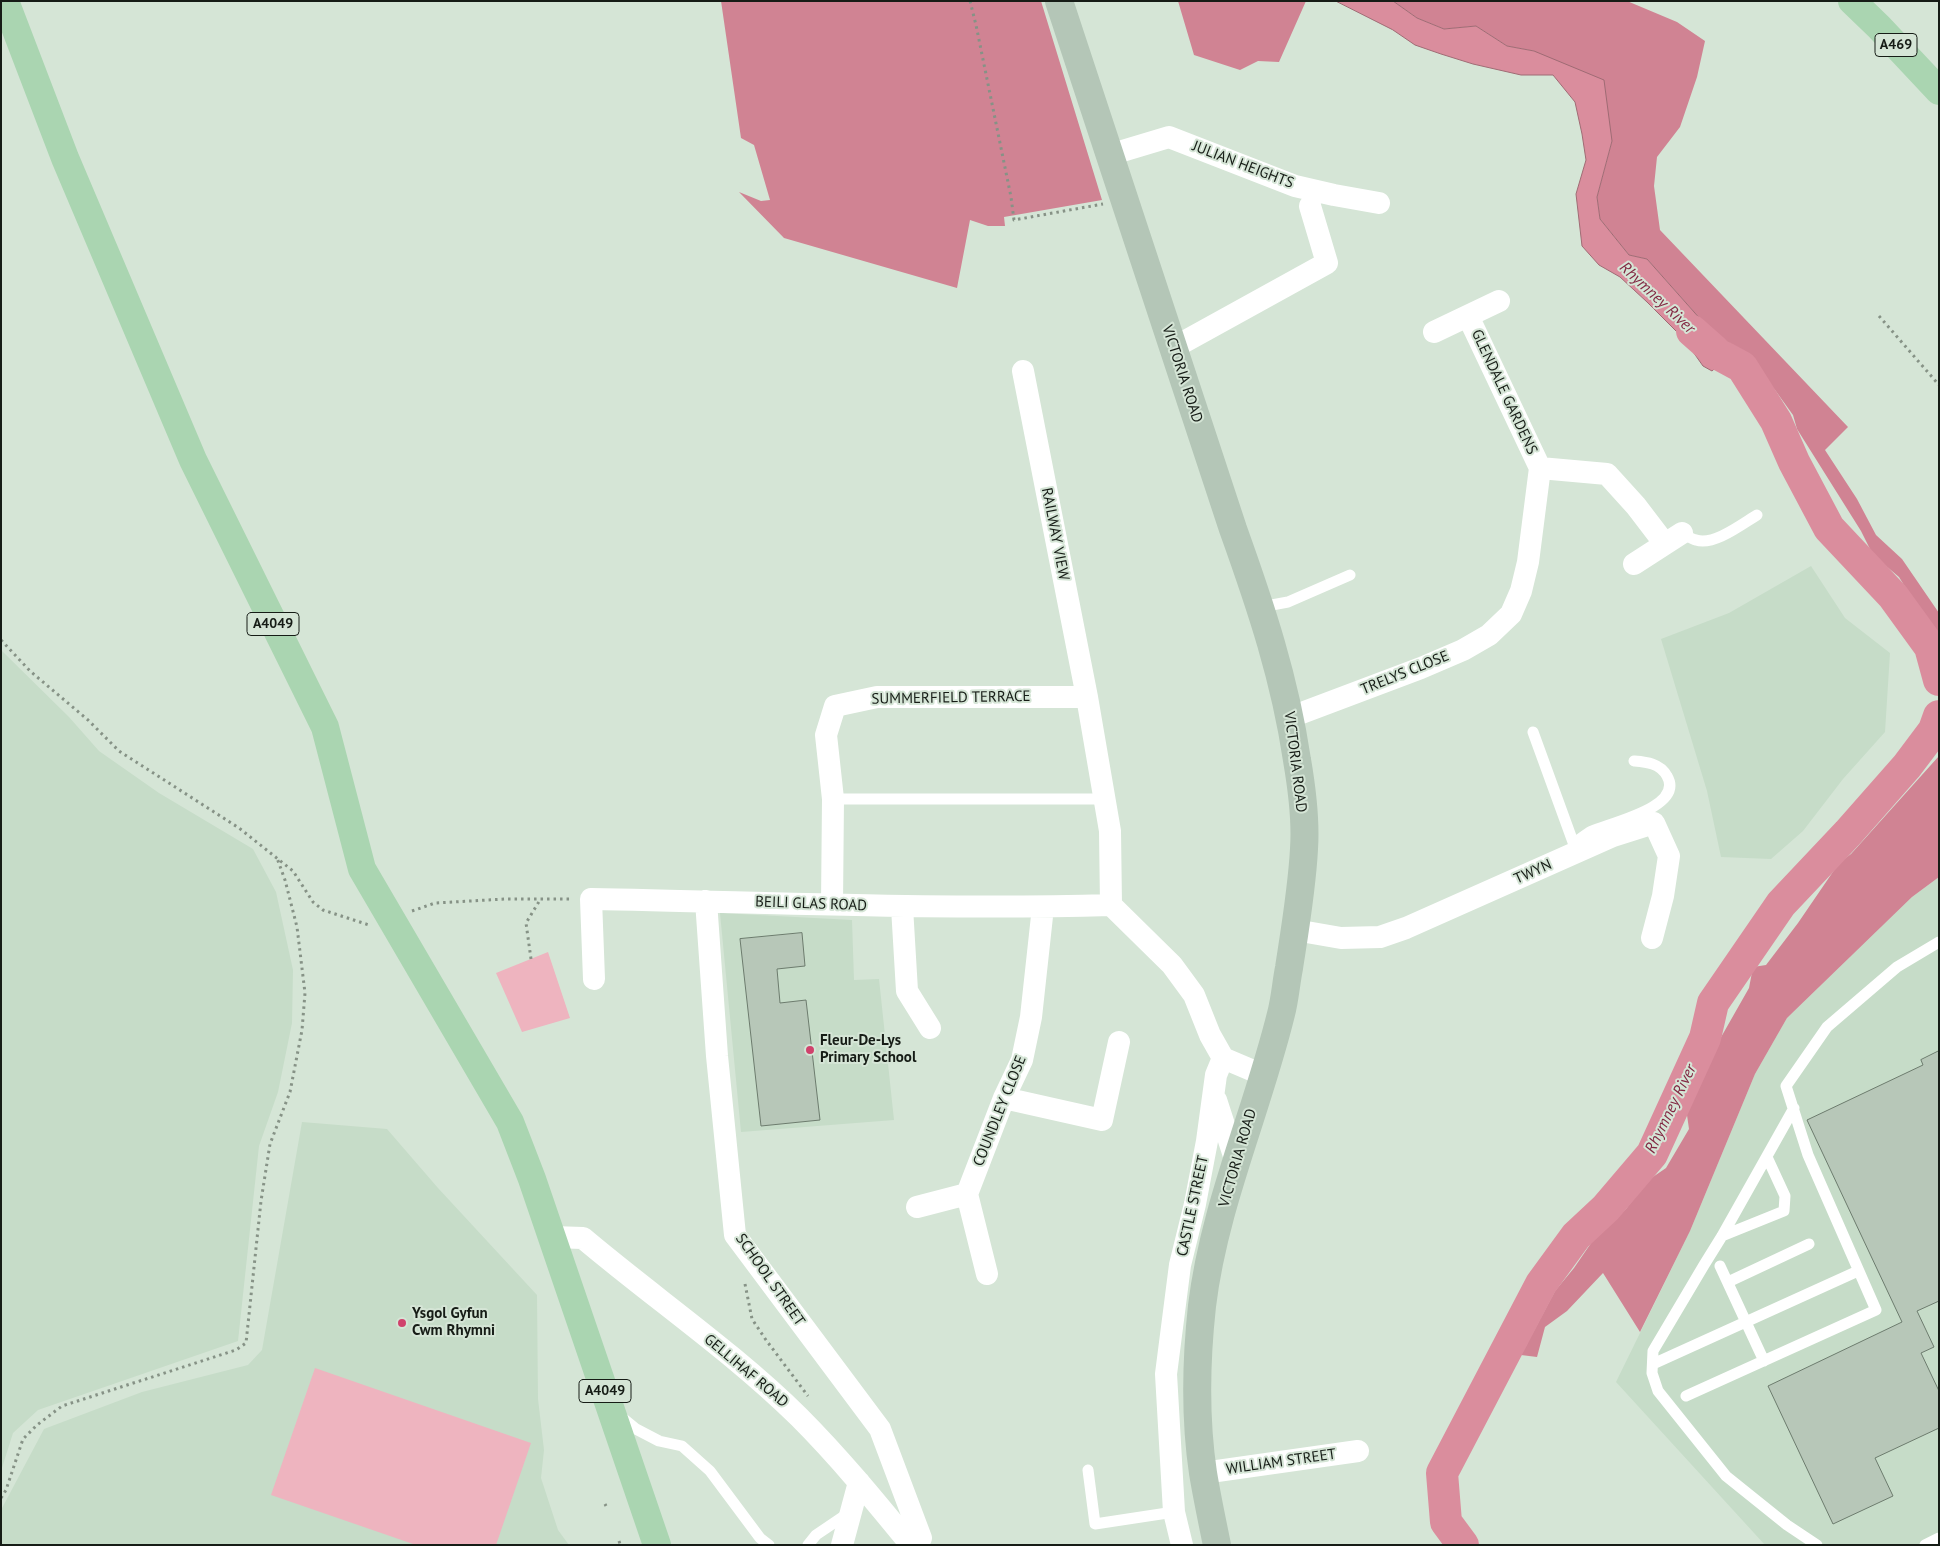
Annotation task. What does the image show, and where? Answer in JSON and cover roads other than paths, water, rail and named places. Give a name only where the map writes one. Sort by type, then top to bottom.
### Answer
[{"type":"main road","name":"A4049","points":[[5,1],[65,158],[193,460],[324,727],[362,869],[510,1122],[532,1179],[658,1545]]},
{"type":"main road","name":"VICTORIA ROAD","points":[[1059,1],[1233,530],[1261,607],[1281,674],[1291,717],[1301,786],[1304,847],[1295,930],[1281,1014],[1214,1242],[1202,1305],[1198,1372],[1199,1434],[1203,1473],[1217,1545]]},
{"type":"main road","name":"A469","points":[[1852,1],[1939,91]]},
{"type":"street","name":"JULIAN HEIGHTS","points":[[1109,155],[1169,137],[1295,186],[1379,203]]},
{"type":"street","points":[[1174,348],[1327,263],[1310,206]]},
{"type":"street","points":[[1434,332],[1499,301]]},
{"type":"street","name":"GLENDALE GARDENS","points":[[1468,316],[1540,468],[1528,562],[1521,591],[1511,614]]},
{"type":"street","name":"RAILWAY VIEW","points":[[1023,371],[1087,697],[1110,831],[1111,905]]},
{"type":"street","name":"GLENDALE GARDENS","points":[[1540,468],[1607,474],[1636,506],[1673,538]]},
{"type":"street","points":[[1634,564],[1673,538]]},
{"type":"street","name":"TRELYS CLOSE","points":[[1291,717],[1464,650],[1489,635],[1511,614]]},
{"type":"street","name":"SUMMERFIELD TERRACE","points":[[832,904],[833,799],[826,735],[835,706],[877,697],[1087,697]]},
{"type":"street","name":"TWYN","points":[[1295,930],[1341,938],[1380,937],[1406,928],[1613,836],[1654,823],[1669,856],[1663,896],[1652,938]]},
{"type":"street","name":"BEILI GLAS ROAD","points":[[594,979],[590,899],[902,907],[1111,905]]},
{"type":"street","name":"SCHOOL STREET","points":[[706,901],[717,1056],[735,1235],[880,1429],[916,1542]]},
{"type":"street","points":[[1111,905],[1172,965],[1194,995],[1210,1035],[1223,1058],[1263,1075]]},
{"type":"street","points":[[902,907],[906,991],[930,1028]]},
{"type":"street","name":"COUNDLEY CLOSE","points":[[967,1194],[1004,1098],[1022,1060],[1031,1017],[1042,907]]},
{"type":"street","points":[[1004,1098],[1102,1120],[1119,1042]]},
{"type":"street","name":"CASTLE STREET","points":[[1182,1545],[1174,1512],[1166,1374],[1180,1264],[1195,1204],[1207,1141],[1216,1075],[1223,1058]]},
{"type":"street","points":[[1214,1094],[1236,1162]]},
{"type":"street","points":[[917,1206],[967,1194],[987,1274]]},
{"type":"street","name":"GELLIHAF ROAD","points":[[552,1238],[583,1238],[743,1366],[799,1417],[916,1542]]},
{"type":"street","name":"WILLIAM STREET","points":[[1203,1473],[1358,1451]]},
{"type":"street","points":[[842,1545],[859,1482]]},
{"type":"lane","points":[[1673,538],[1697,541],[1708,540],[1730,532],[1757,515]]},
{"type":"lane","points":[[1261,607],[1288,602],[1350,575]]},
{"type":"lane","points":[[1533,732],[1577,853]]},
{"type":"lane","points":[[1577,853],[1580,839],[1590,831],[1655,807],[1669,790],[1670,784],[1662,770],[1648,762],[1634,761]]},
{"type":"lane","points":[[833,799],[1104,799]]},
{"type":"lane","points":[[1686,1396],[1876,1310],[1808,1155],[1786,1086],[1827,1027],[1897,967],[1939,942]]},
{"type":"lane","points":[[1794,1108],[1722,1236],[1653,1351],[1652,1373],[1658,1391],[1726,1476],[1787,1525],[1817,1545]]},
{"type":"lane","points":[[1722,1236],[1784,1211],[1785,1196],[1767,1157]]},
{"type":"lane","points":[[1728,1282],[1809,1244]]},
{"type":"lane","points":[[1720,1266],[1764,1361]]},
{"type":"lane","points":[[1653,1364],[1858,1271]]},
{"type":"lane","points":[[612,1410],[636,1429],[659,1441],[682,1446],[710,1471],[760,1538],[768,1545]]},
{"type":"lane","points":[[1088,1470],[1095,1524],[1174,1512]]},
{"type":"lane","points":[[808,1545],[816,1534],[851,1511]]},
{"type":"lane","points":[[1924,1545],[1939,1538]]},
{"type":"water","points":[[1336,1],[1393,1],[1417,18],[1444,29],[1476,26],[1507,46],[1534,51],[1604,80],[1612,141],[1597,197],[1600,219],[1629,255],[1647,259],[1710,330],[1737,348],[1712,371],[1703,366],[1684,339],[1647,302],[1620,277],[1599,265],[1582,246],[1576,194],[1586,160],[1582,134],[1575,102],[1553,75],[1521,75],[1473,64],[1441,54],[1415,45],[1393,30]]},
{"type":"waterway","name":"Rhymney River","points":[[1692,331],[1718,354],[1742,367],[1776,421],[1794,462],[1829,528],[1893,596],[1930,647],[1939,680]]},
{"type":"waterway","name":"Rhymney River","points":[[1463,1545],[1446,1522],[1442,1473],[1541,1284],[1576,1236],[1606,1208],[1652,1154],[1705,1038],[1713,1003],[1781,904],[1848,833],[1907,766],[1934,730],[1939,716]]},
{"type":"place","name":"Fleur-De-Lys Primary School","points":[[810,1050]]},
{"type":"place","name":"Ysgol Gyfun Cwm Rhymni","points":[[402,1323]]}]
